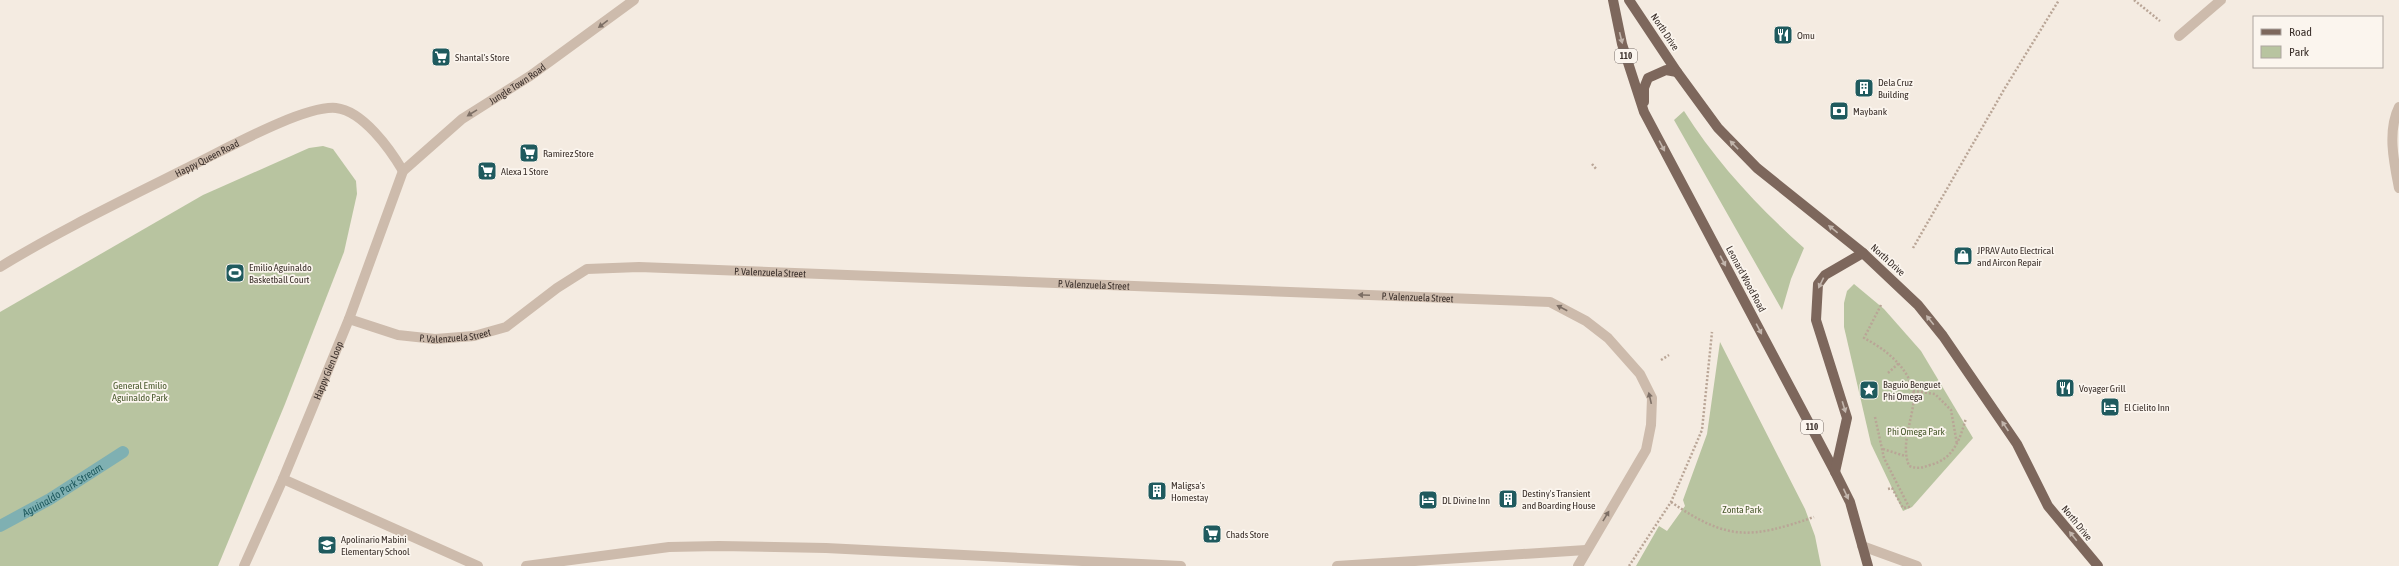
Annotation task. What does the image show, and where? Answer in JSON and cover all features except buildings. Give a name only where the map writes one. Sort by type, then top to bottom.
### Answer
[{"type":"main road","name":"Leonard Wood Road","points":[[1613,0],[1622,44],[1644,112],[1850,502],[1868,566]]},
{"type":"main road","name":"North Drive","points":[[1629,0],[1677,72],[1718,128],[1757,168],[1863,253],[1918,305],[1943,336],[2017,444],[2048,506],[2098,566]]},
{"type":"main road","points":[[1644,112],[1644,88],[1648,78],[1666,70],[1677,72]]},
{"type":"main road","points":[[1835,472],[1847,418],[1816,320],[1818,284],[1825,275],[1863,253]]},
{"type":"street","name":"Jungle Town Road","points":[[402,171],[462,119],[530,76],[584,39],[634,0]]},
{"type":"street","points":[[2179,36],[2221,0]]},
{"type":"street","points":[[2399,107],[2395,116],[2392,141],[2399,188]]},
{"type":"street","name":"Happy Queen Road","points":[[0,267],[122,201],[240,141],[310,111],[336,108],[368,125],[395,158],[402,171]]},
{"type":"street","name":"Happy Glen Loop","points":[[244,566],[283,479],[349,320],[402,171]]},
{"type":"street","name":"P. Valenzuela Street","points":[[349,320],[398,335],[435,339],[474,336],[506,328],[557,288],[587,269],[639,267],[1550,302],[1586,320],[1608,338],[1640,374],[1652,398],[1651,425],[1646,450],[1578,566]]},
{"type":"street","points":[[283,479],[478,566]]},
{"type":"street","points":[[526,566],[669,547],[719,546],[826,548],[1181,566]]},
{"type":"street","points":[[1862,546],[1917,566]]},
{"type":"street","points":[[1337,566],[1586,550]]},
{"type":"path","points":[[1913,248],[2005,88],[2059,0]]},
{"type":"path","points":[[2134,0],[2179,36]]},
{"type":"path","points":[[1592,164],[1597,170]]},
{"type":"path","points":[[1882,303],[1864,338],[1880,346],[1899,363],[1913,391],[1905,456],[1909,466],[1916,469],[1939,463],[1948,456],[1957,444],[1966,418]]},
{"type":"path","points":[[1630,566],[1671,502],[1702,430],[1712,332]]},
{"type":"path","points":[[1888,373],[1899,363]]},
{"type":"path","points":[[1913,391],[1935,394],[1951,410],[1957,444]]},
{"type":"path","points":[[1875,417],[1884,458],[1908,507],[1903,508],[1892,488],[1888,489]]},
{"type":"path","points":[[1883,449],[1905,456]]},
{"type":"path","points":[[1671,502],[1719,529],[1738,533],[1761,533],[1814,517]]},
{"type":"green space","points":[[1684,111],[1696,130],[1739,184],[1787,233],[1804,248],[1791,279],[1782,310],[1674,120]]},
{"type":"green space","name":"General Emilio Aguinaldo Park","points":[[323,146],[333,149],[356,181],[357,194],[344,252],[285,404],[218,566],[0,566],[0,312],[203,195],[309,148]]},
{"type":"green space","name":"Phi Omega Park","points":[[1854,284],[1884,309],[1921,351],[1973,438],[1912,507],[1903,511],[1871,444],[1844,327],[1844,303],[1847,291]]},
{"type":"green space","name":"Zonta Park","points":[[1720,342],[1805,509],[1815,536],[1821,566],[1636,566],[1659,526],[1667,531],[1685,506],[1683,500],[1707,434]]},
{"type":"waterway","name":"Aguinaldo Park Stream","points":[[0,526],[50,499],[123,452]]},
{"type":"place","name":"Omu","points":[[1783,35]]},
{"type":"place","name":"Shantal's Store","points":[[441,57]]},
{"type":"place","name":"Dela Cruz Building","points":[[1864,88]]},
{"type":"place","name":"Maybank","points":[[1839,111]]},
{"type":"place","name":"Ramirez Store","points":[[529,153]]},
{"type":"place","name":"Alexa 1 Store","points":[[487,171]]},
{"type":"place","name":"JPRAV Auto Electrical and Aircon Repair","points":[[1963,256]]},
{"type":"place","name":"Emilio Aguinaldo Basketball Court","points":[[235,273]]},
{"type":"place","name":"Voyager Grill","points":[[2065,388]]},
{"type":"place","name":"Baguio Benguet Phi Omega","points":[[1869,390]]},
{"type":"place","name":"El Cielito Inn","points":[[2110,407]]},
{"type":"place","name":"Maligsa's Homestay","points":[[1157,491]]},
{"type":"place","name":"Destiny's Transient and Boarding House","points":[[1508,499]]},
{"type":"place","name":"DL Divine Inn","points":[[1428,500]]},
{"type":"place","name":"Chads Store","points":[[1212,534]]},
{"type":"place","name":"Apolinario Mabini Elementary School","points":[[327,545]]}]
